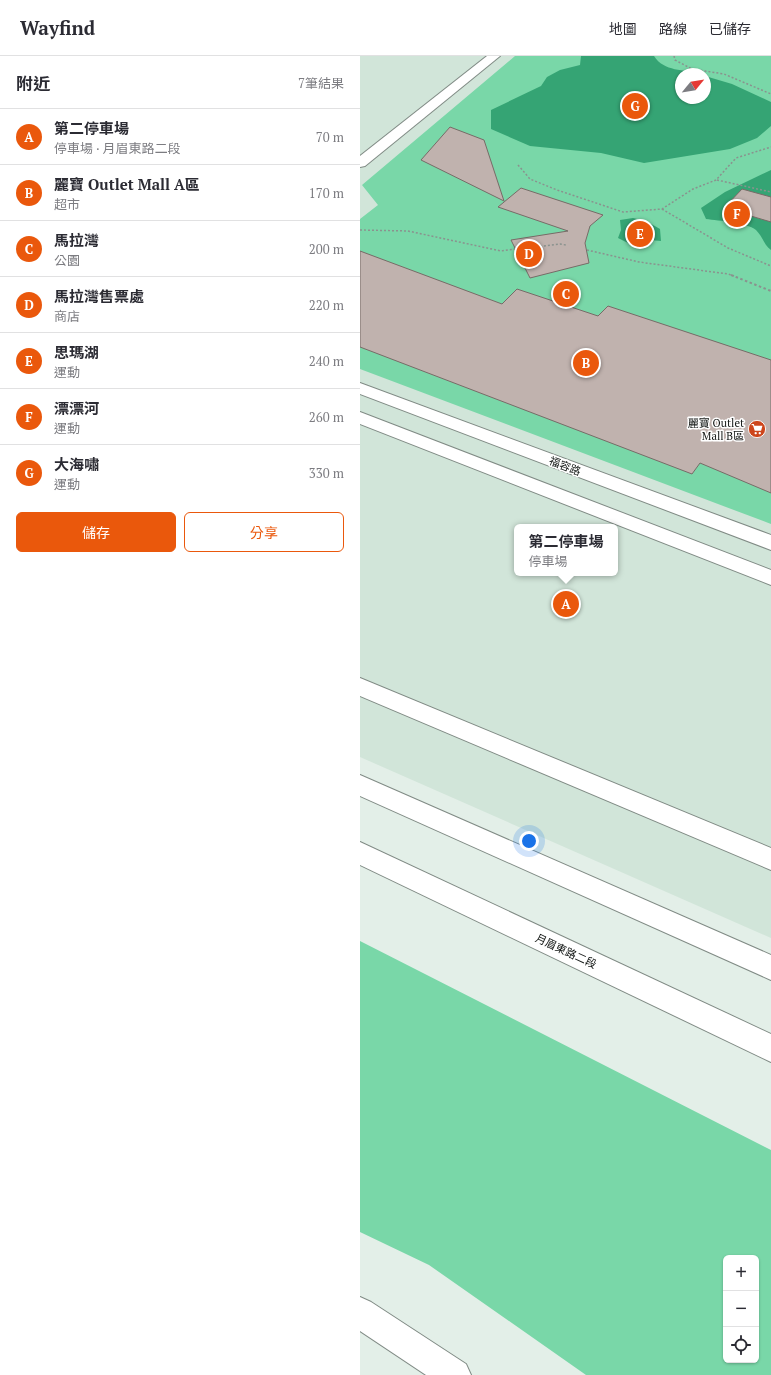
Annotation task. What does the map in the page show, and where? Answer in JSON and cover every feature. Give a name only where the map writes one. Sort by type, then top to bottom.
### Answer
[{"type":"street","points":[[472,56],[491,59]]},
{"type":"street","points":[[360,163],[491,59]]},
{"type":"street","name":"福容路","points":[[360,388],[771,543]]},
{"type":"street","points":[[360,418],[771,578]]},
{"type":"street","points":[[360,687],[771,859]]},
{"type":"street","points":[[360,785],[771,968]]},
{"type":"street","name":"月眉東路二段","points":[[360,853],[771,1048]]},
{"type":"street","points":[[360,1313],[455,1375]]},
{"type":"path","points":[[674,56],[675,60],[692,69],[724,74],[771,94]]},
{"type":"path","points":[[518,165],[530,179],[557,190],[623,212],[662,209],[693,189],[716,180],[736,158],[771,147]]},
{"type":"path","points":[[716,180],[771,192]]},
{"type":"path","points":[[662,209],[694,230],[757,262],[771,266]]},
{"type":"path","points":[[360,230],[408,231],[501,251],[515,249]]},
{"type":"path","points":[[536,247],[560,244],[566,245]]},
{"type":"path","points":[[587,250],[639,262],[728,274],[771,291]]},
{"type":"shaded area","points":[[360,56],[771,56],[771,938],[360,757]]},
{"type":"shaded area","points":[[515,56],[771,56],[771,524],[360,369],[360,219],[378,205],[362,185]]},
{"type":"shaded area","points":[[581,56],[654,56],[663,65],[675,69],[675,104],[711,104],[711,78],[732,84],[771,102],[771,126],[757,138],[730,149],[644,163],[601,153],[530,146],[491,129],[491,110],[541,86],[547,77],[560,70],[580,65]]},
{"type":"shaded area","points":[[771,170],[771,250],[752,227],[725,221],[706,219],[701,208],[725,192]]},
{"type":"shaded area","points":[[633,218],[646,221],[660,229],[661,241],[650,240],[630,244],[618,238],[621,230],[620,220]]},
{"type":"shaded area","points":[[360,941],[771,1150],[771,1375],[586,1375],[429,1265],[360,1232]]},
{"type":"building","points":[[450,127],[484,140],[504,201],[421,160]]},
{"type":"building","points":[[521,188],[603,215],[590,226],[585,243],[589,263],[530,278],[511,240],[568,231],[498,207]]},
{"type":"building","points":[[742,189],[771,197],[771,222],[724,208]]},
{"type":"building","points":[[360,251],[502,304],[517,289],[598,316],[608,306],[771,360],[771,493],[700,463],[692,474],[360,347]]},
{"type":"place","name":"大海嘯","points":[[635,106]]},
{"type":"place","name":"漂漂河","points":[[737,214]]},
{"type":"place","name":"思瑪湖","points":[[640,234]]},
{"type":"place","name":"馬拉灣售票處","points":[[529,254]]},
{"type":"place","name":"馬拉灣","points":[[566,294]]},
{"type":"place","name":"麗寶 Outlet Mall A區","points":[[586,363]]},
{"type":"place","name":"麗寶 Outlet Mall B區","points":[[757,429]]},
{"type":"place","name":"第二停車場","points":[[566,604]]}]
